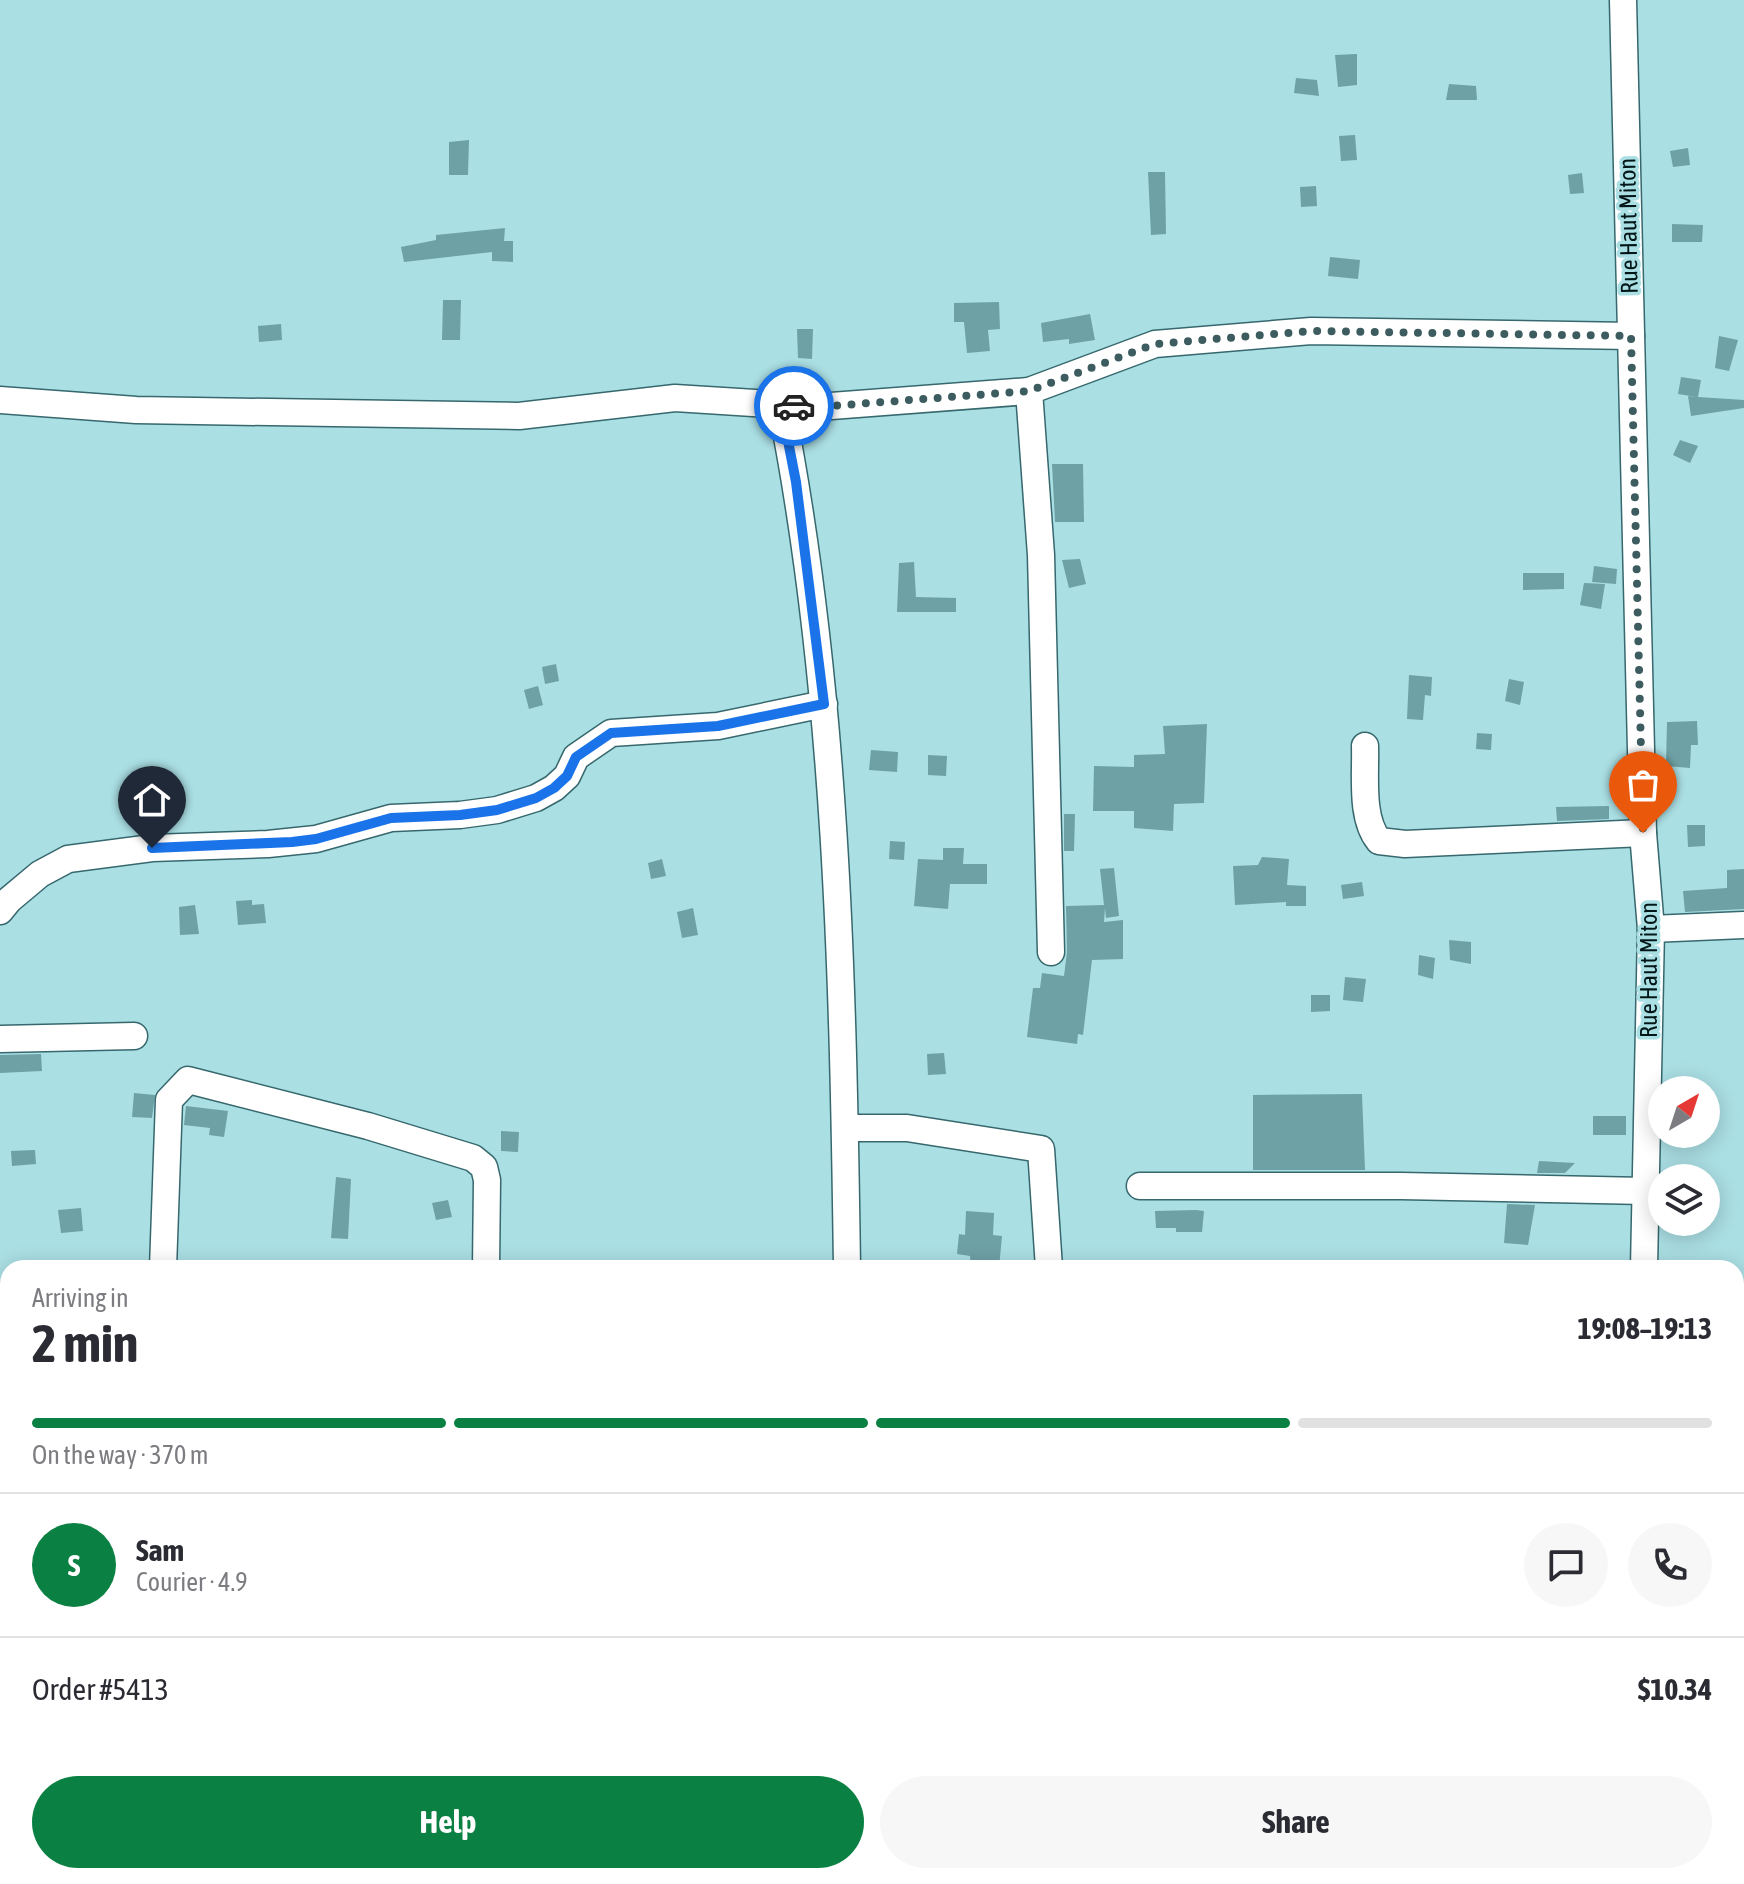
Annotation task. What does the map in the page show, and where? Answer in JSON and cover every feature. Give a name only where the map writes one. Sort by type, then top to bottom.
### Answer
[{"type":"street","name":"Rue Haut Miton","points":[[1623,0],[1643,833],[1651,929],[1644,1260]]},
{"type":"street","points":[[0,400],[136,410],[519,416],[675,398],[818,407],[1029,391],[1155,344],[1311,331],[1631,336]]},
{"type":"street","points":[[1029,391],[1041,555],[1051,952]]},
{"type":"street","points":[[781,405],[796,482],[824,704],[834,828],[847,1260]]},
{"type":"street","points":[[0,911],[40,874],[68,859],[152,848],[292,842],[316,839],[391,818],[497,810],[536,798],[554,788],[567,776],[576,757],[611,733],[718,726],[824,704]]},
{"type":"street","points":[[1365,746],[1368,819],[1371,832],[1379,841],[1405,844],[1643,833]]},
{"type":"street","points":[[1651,929],[1744,925]]},
{"type":"street","points":[[0,1039],[134,1036]]},
{"type":"street","points":[[163,1260],[169,1100],[188,1080],[368,1126],[473,1158],[484,1167],[487,1180],[486,1260]]},
{"type":"street","points":[[845,1128],[907,1128],[1037,1147],[1042,1152],[1049,1260]]},
{"type":"street","points":[[1140,1186],[1401,1186],[1645,1191]]},
{"type":"building","points":[[1357,54],[1357,85],[1338,87],[1335,55]]},
{"type":"building","points":[[1296,78],[1317,80],[1319,96],[1294,93]]},
{"type":"building","points":[[1449,84],[1476,86],[1477,100],[1446,100]]},
{"type":"building","points":[[1355,135],[1357,160],[1341,161],[1339,136]]},
{"type":"building","points":[[469,140],[468,175],[449,175],[449,142]]},
{"type":"building","points":[[1688,148],[1690,165],[1673,167],[1670,151]]},
{"type":"building","points":[[1148,172],[1165,172],[1166,234],[1151,235]]},
{"type":"building","points":[[1582,173],[1584,193],[1570,194],[1568,175]]},
{"type":"building","points":[[1316,186],[1317,206],[1301,207],[1300,187]]},
{"type":"building","points":[[1672,224],[1703,225],[1702,242],[1672,242]]},
{"type":"building","points":[[505,228],[504,241],[513,241],[513,262],[492,261],[492,252],[404,262],[401,247],[436,240],[436,235]]},
{"type":"building","points":[[1330,257],[1360,260],[1358,279],[1328,276]]},
{"type":"building","points":[[443,300],[461,300],[460,340],[442,340]]},
{"type":"building","points":[[999,302],[1000,329],[988,330],[990,351],[967,353],[964,322],[954,322],[954,303]]},
{"type":"building","points":[[1090,314],[1095,340],[1069,344],[1069,339],[1043,342],[1041,323]]},
{"type":"building","points":[[281,324],[282,340],[259,342],[258,326]]},
{"type":"building","points":[[797,329],[813,329],[812,359],[798,358]]},
{"type":"building","points":[[1719,336],[1738,340],[1729,371],[1715,368]]},
{"type":"building","points":[[1681,377],[1701,380],[1698,397],[1744,400],[1744,408],[1691,416],[1688,396],[1697,397],[1678,394]]},
{"type":"building","points":[[1680,440],[1698,446],[1690,463],[1673,455]]},
{"type":"building","points":[[1052,464],[1083,464],[1084,522],[1055,522]]},
{"type":"building","points":[[1080,559],[1086,584],[1069,588],[1062,560]]},
{"type":"building","points":[[914,562],[916,597],[956,598],[956,612],[897,612],[899,563]]},
{"type":"building","points":[[1594,566],[1617,569],[1616,584],[1592,582]]},
{"type":"building","points":[[1523,573],[1564,573],[1564,589],[1523,590]]},
{"type":"building","points":[[1584,583],[1605,584],[1601,609],[1580,605]]},
{"type":"building","points":[[556,664],[559,681],[545,684],[542,667]]},
{"type":"building","points":[[1409,675],[1432,677],[1431,696],[1425,695],[1423,720],[1407,719]]},
{"type":"building","points":[[1509,679],[1524,682],[1520,705],[1505,701]]},
{"type":"building","points":[[538,686],[543,705],[529,709],[524,690]]},
{"type":"building","points":[[1697,721],[1698,745],[1691,745],[1690,768],[1666,766],[1667,722]]},
{"type":"building","points":[[1207,724],[1204,803],[1174,804],[1173,831],[1134,828],[1134,811],[1093,811],[1094,766],[1134,767],[1134,755],[1165,754],[1163,726]]},
{"type":"building","points":[[1477,733],[1492,734],[1491,750],[1476,749]]},
{"type":"building","points":[[871,750],[898,752],[897,772],[869,770]]},
{"type":"building","points":[[928,755],[947,756],[946,776],[928,775]]},
{"type":"building","points":[[1609,806],[1609,819],[1557,821],[1556,807]]},
{"type":"building","points":[[1064,814],[1075,814],[1074,851],[1064,851]]},
{"type":"building","points":[[1687,825],[1705,825],[1705,846],[1688,847]]},
{"type":"building","points":[[890,841],[905,842],[904,860],[889,859]]},
{"type":"building","points":[[943,848],[964,848],[963,864],[987,864],[987,884],[950,884],[948,909],[914,906],[918,859],[943,860]]},
{"type":"building","points":[[1262,857],[1289,859],[1287,885],[1306,886],[1306,906],[1286,906],[1286,902],[1235,905],[1233,866],[1258,865]]},
{"type":"building","points":[[662,859],[666,876],[651,879],[648,863]]},
{"type":"building","points":[[1114,868],[1119,916],[1106,918],[1105,908],[1104,922],[1123,920],[1123,959],[1092,960],[1083,1035],[1078,1034],[1077,1044],[1027,1037],[1033,988],[1040,988],[1042,973],[1064,976],[1066,906],[1104,905],[1100,869]]},
{"type":"building","points":[[1744,869],[1744,909],[1685,912],[1683,891],[1727,888],[1727,870]]},
{"type":"building","points":[[1362,882],[1364,896],[1343,899],[1341,885]]},
{"type":"building","points":[[252,900],[252,905],[264,904],[266,923],[238,925],[236,901]]},
{"type":"building","points":[[195,905],[199,934],[180,935],[179,907]]},
{"type":"building","points":[[693,908],[698,935],[682,938],[677,912]]},
{"type":"building","points":[[1449,940],[1471,942],[1471,964],[1450,960]]},
{"type":"building","points":[[1419,955],[1435,958],[1433,979],[1418,975]]},
{"type":"building","points":[[1345,977],[1366,979],[1363,1002],[1343,1000]]},
{"type":"building","points":[[1311,995],[1330,995],[1330,1011],[1311,1012]]},
{"type":"building","points":[[944,1053],[946,1074],[928,1075],[927,1054]]},
{"type":"building","points":[[41,1054],[42,1071],[0,1073],[0,1055]]},
{"type":"building","points":[[134,1093],[155,1095],[152,1118],[132,1117]]},
{"type":"building","points":[[1362,1094],[1365,1170],[1253,1170],[1253,1095]]},
{"type":"building","points":[[186,1106],[228,1111],[224,1137],[209,1135],[210,1128],[184,1125]]},
{"type":"building","points":[[1593,1116],[1626,1116],[1626,1135],[1593,1135]]},
{"type":"building","points":[[501,1131],[519,1132],[518,1152],[501,1151]]},
{"type":"building","points":[[35,1150],[36,1164],[12,1166],[11,1151]]},
{"type":"building","points":[[1539,1161],[1575,1163],[1565,1173],[1537,1173]]},
{"type":"building","points":[[336,1177],[351,1179],[348,1239],[331,1238]]},
{"type":"building","points":[[448,1200],[452,1217],[436,1220],[432,1203]]},
{"type":"building","points":[[1507,1204],[1535,1205],[1528,1245],[1504,1243]]},
{"type":"building","points":[[81,1208],[83,1231],[61,1233],[58,1210]]},
{"type":"building","points":[[966,1211],[994,1213],[993,1235],[1002,1236],[1000,1260],[970,1260],[970,1256],[957,1254],[959,1234],[965,1235]]},
{"type":"building","points":[[1155,1211],[1204,1211],[1202,1232],[1156,1228]]},
{"type":"way so far","points":[[794,406],[818,407],[1029,391],[1155,344],[1311,331],[1631,336],[1643,833]]},
{"type":"route","points":[[152,848],[292,842],[316,839],[391,818],[497,810],[536,798],[554,788],[567,776],[576,757],[611,733],[718,726],[824,704],[796,482],[781,405],[794,406]]}]
